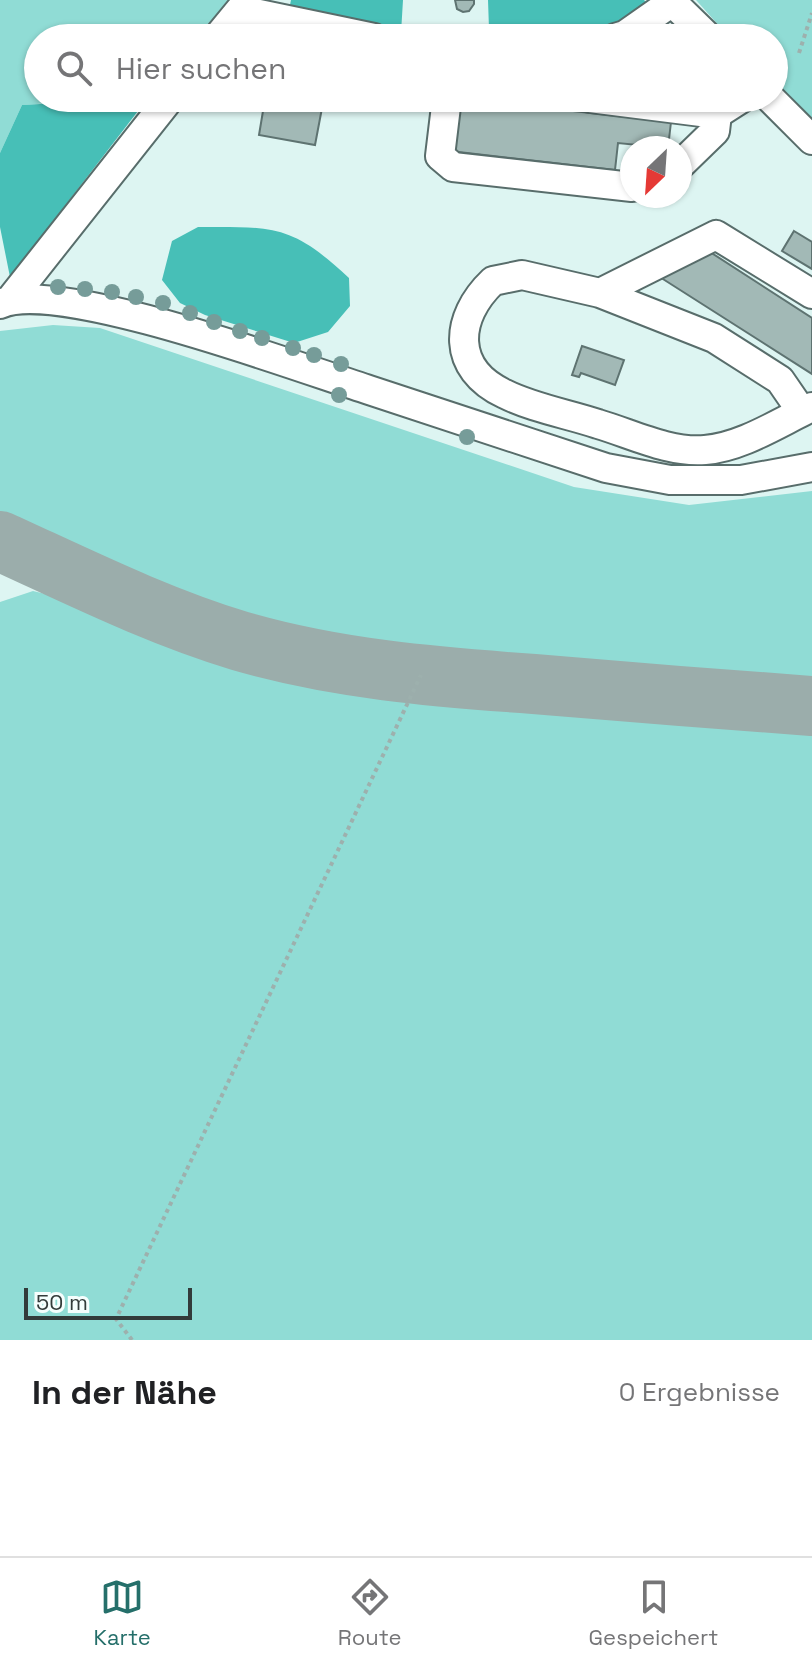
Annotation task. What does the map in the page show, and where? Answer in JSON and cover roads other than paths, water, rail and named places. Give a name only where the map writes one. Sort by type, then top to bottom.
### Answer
[{"type":"lane","points":[[640,24],[671,1],[695,24]]},
{"type":"lane","points":[[228,24],[240,10],[307,24]]},
{"type":"lane","points":[[5,302],[159,112]]},
{"type":"lane","points":[[445,112],[440,156],[453,167],[620,186]]},
{"type":"lane","points":[[701,112],[720,112]]},
{"type":"lane","points":[[784,112],[812,140]]},
{"type":"lane","points":[[692,153],[715,131],[717,114]]},
{"type":"lane","points":[[600,293],[716,235],[812,294]]},
{"type":"lane","points":[[522,275],[600,293],[714,338],[780,380],[807,410],[733,445],[681,450],[506,395],[482,377],[463,350],[463,330],[469,310],[493,281],[522,275]]},
{"type":"lane","points":[[5,302],[75,303],[185,330],[606,468],[670,480],[741,480],[812,467]]}]
